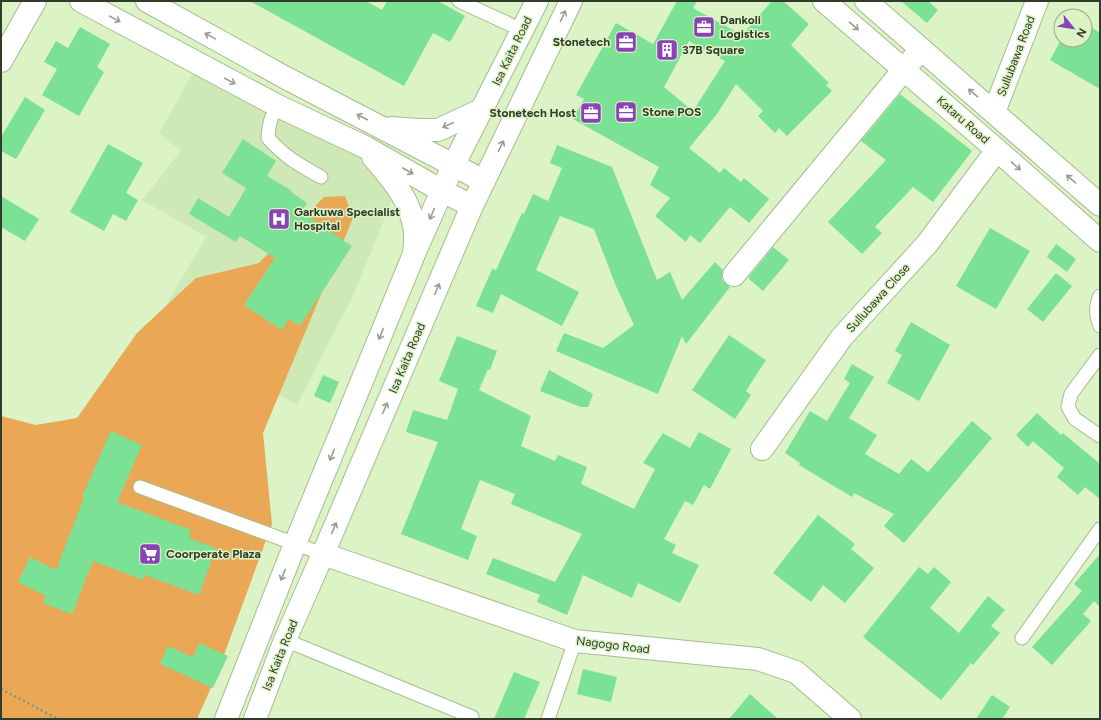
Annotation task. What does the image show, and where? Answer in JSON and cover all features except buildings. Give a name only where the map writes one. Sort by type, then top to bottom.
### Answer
[{"type":"street","points":[[1,61],[35,1]]},
{"type":"street","points":[[81,1],[278,106],[365,147],[442,191],[472,206]]},
{"type":"street","points":[[147,1],[286,78],[484,181]]},
{"type":"street","name":"Isa Kaita Road","points":[[226,719],[295,544],[414,254],[453,166],[537,1]]},
{"type":"street","name":"Isa Kaita Road","points":[[255,719],[285,640],[472,206],[571,1]]},
{"type":"street","name":"Kataru Road","points":[[824,1],[1100,241]]},
{"type":"street","points":[[866,1],[1100,205]]},
{"type":"street","name":"Sullubawa Road","points":[[994,112],[1037,1]]},
{"type":"street","points":[[734,275],[921,49]]},
{"type":"street","points":[[383,128],[438,130],[483,109]]},
{"type":"street","points":[[365,147],[398,187],[409,207],[415,227],[414,254]]},
{"type":"street","name":"Sullubawa Close","points":[[762,449],[842,337],[927,244],[997,150]]},
{"type":"street","name":"Nagogo Road","points":[[323,554],[575,641],[758,659],[796,672],[850,719]]},
{"type":"lane","points":[[460,1],[522,30]]},
{"type":"lane","points":[[278,106],[271,116],[268,138],[277,148],[294,162],[321,177]]},
{"type":"lane","points":[[1100,296],[1097,301],[1096,316],[1100,326]]},
{"type":"lane","points":[[1100,355],[1071,394],[1068,407],[1075,419],[1100,436]]},
{"type":"lane","points":[[140,487],[323,554]]},
{"type":"lane","points":[[1022,638],[1100,530]]},
{"type":"lane","points":[[285,640],[472,717]]},
{"type":"lane","points":[[548,719],[575,641]]},
{"type":"path","points":[[1,688],[58,719]]},
{"type":"shaded area","name":"Garkuwa Specialist Hospital","points":[[198,64],[389,165],[393,198],[353,296],[297,405],[171,330],[166,305],[206,237],[142,200],[181,151],[159,133]]},
{"type":"shaded area","points":[[345,196],[353,218],[263,433],[272,524],[217,674],[197,719],[1,719],[1,416],[36,425],[77,418],[137,333],[196,278],[259,263],[324,197]]},
{"type":"place","name":"Dankoli Logistics","points":[[704,27]]},
{"type":"place","name":"Stonetech","points":[[626,42]]},
{"type":"place","name":"37B Square","points":[[667,50]]},
{"type":"place","name":"Stone POS","points":[[626,112]]},
{"type":"place","name":"Stonetech Host","points":[[591,113]]},
{"type":"place","name":"Garkuwa Specialist Hospital","points":[[279,219]]},
{"type":"place","name":"Coorperate Plaza","points":[[150,554]]}]
